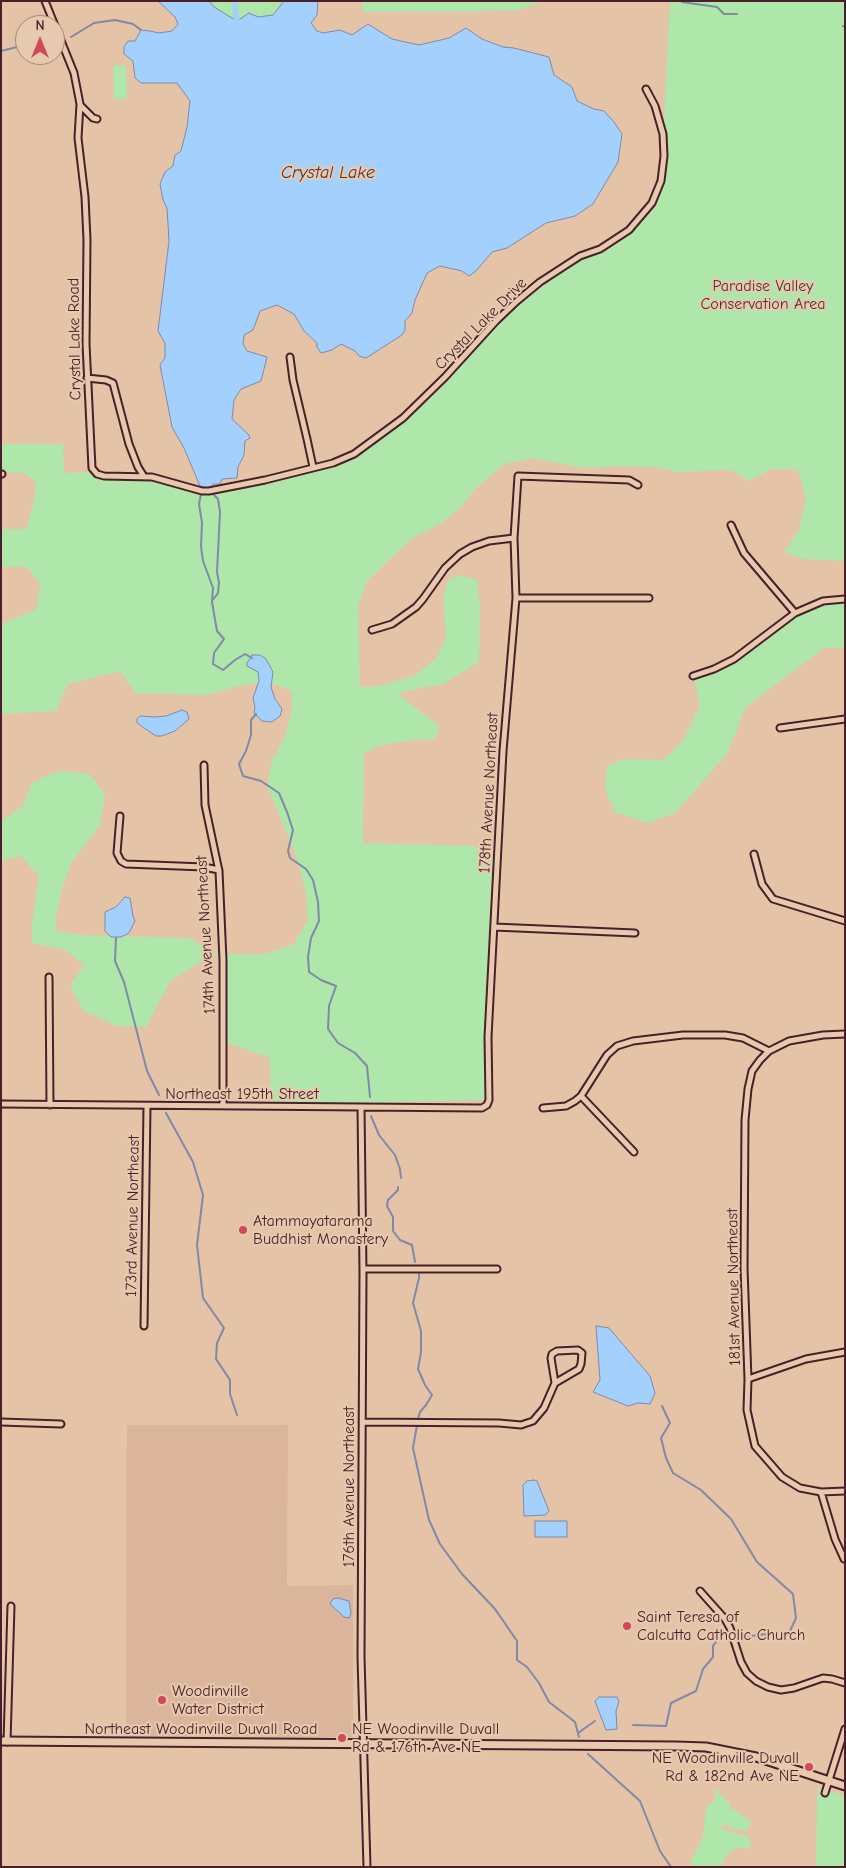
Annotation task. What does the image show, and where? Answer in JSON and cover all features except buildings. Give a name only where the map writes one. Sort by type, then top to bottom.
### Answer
[{"type":"main road","name":"Northeast Woodinville Duvall Road","points":[[4,1741],[706,1747],[756,1756],[845,1786]]},
{"type":"street","name":"Crystal Lake Road","points":[[45,1],[74,72],[80,104],[78,138],[85,197],[87,240],[86,344],[92,468],[97,474],[104,476],[143,475],[168,480],[198,490],[210,491],[300,471]]},
{"type":"street","name":"Crystal Lake Drive","points":[[300,471],[333,463],[354,454],[403,418],[445,377],[517,300],[540,282],[580,256],[600,249],[629,230],[652,203],[661,181],[664,156],[663,134],[655,106],[646,89]]},
{"type":"street","points":[[80,104],[93,118],[97,119]]},
{"type":"street","points":[[290,357],[293,380],[308,438],[312,468]]},
{"type":"street","points":[[87,378],[106,380],[113,383],[129,444],[143,475]]},
{"type":"street","name":"178th Avenue Northeast","points":[[482,1108],[488,1104],[489,1100],[488,1037],[503,751],[516,598],[514,538],[518,476],[629,480],[638,485]]},
{"type":"street","points":[[731,525],[744,553],[795,613]]},
{"type":"street","points":[[372,630],[392,624],[416,607],[424,599],[445,568],[460,554],[472,547],[490,541],[514,538]]},
{"type":"street","points":[[516,598],[649,598]]},
{"type":"street","points":[[693,676],[714,669],[734,659],[795,613],[823,601],[845,599]]},
{"type":"street","points":[[780,728],[845,719]]},
{"type":"street","name":"174th Avenue Northeast","points":[[204,765],[205,805],[219,870],[223,960],[223,1106]]},
{"type":"street","points":[[120,816],[117,853],[121,861],[126,864],[204,867],[219,870]]},
{"type":"street","points":[[754,854],[762,884],[773,900],[845,921]]},
{"type":"street","points":[[494,927],[635,933]]},
{"type":"street","points":[[49,977],[50,1105]]},
{"type":"street","points":[[543,1108],[566,1106],[581,1096],[607,1055],[617,1046],[634,1041],[683,1035],[725,1035],[743,1038],[769,1051],[789,1041],[823,1035],[845,1034]]},
{"type":"street","name":"181st Avenue Northeast","points":[[769,1051],[752,1071],[745,1120],[744,1268],[748,1379],[747,1410],[755,1446],[782,1477],[800,1488],[821,1492],[845,1491]]},
{"type":"street","points":[[581,1096],[634,1152]]},
{"type":"street","name":"Northeast 195th Street","points":[[1,1104],[482,1108]]},
{"type":"street","name":"173rd Avenue Northeast","points":[[144,1326],[146,1106]]},
{"type":"street","name":"176th Avenue Northeast","points":[[361,1107],[363,1269],[362,1744],[367,1817],[367,1867]]},
{"type":"street","points":[[363,1269],[497,1269]]},
{"type":"street","points":[[362,1422],[500,1423],[521,1425],[533,1421],[539,1415],[555,1383],[552,1354],[567,1349],[578,1350],[582,1353],[579,1369],[555,1383]]},
{"type":"street","points":[[748,1379],[806,1359],[845,1352]]},
{"type":"street","points":[[1,1422],[61,1424]]},
{"type":"street","points":[[821,1492],[835,1540],[844,1558]]},
{"type":"street","points":[[700,1591],[725,1619],[730,1628],[741,1662],[756,1681],[768,1688],[780,1690],[794,1688],[823,1678],[845,1683]]},
{"type":"street","points":[[4,1741],[11,1606]]},
{"type":"street","points":[[825,1793],[845,1729]]},
{"type":"shaded area","points":[[127,1425],[288,1425],[287,1586],[353,1585],[353,1737],[126,1736]]},
{"type":"green space","points":[[209,1],[284,1],[273,15],[237,21],[214,7]]},
{"type":"green space","points":[[362,1],[542,1],[517,11],[363,12]]},
{"type":"green space","name":"Paradise Valley Conservation Area","points":[[670,1],[845,1],[845,561],[803,559],[784,552],[799,530],[806,497],[799,472],[792,469],[772,469],[749,481],[731,470],[677,472],[655,467],[618,466],[583,468],[533,458],[504,464],[474,490],[459,509],[440,524],[412,538],[367,581],[358,607],[360,687],[373,687],[414,676],[436,659],[446,637],[443,598],[448,580],[459,575],[477,580],[480,608],[479,662],[443,684],[397,693],[439,726],[435,739],[411,740],[378,746],[364,754],[363,843],[474,846],[500,858],[488,1037],[489,1100],[270,1105],[270,1058],[219,1040],[218,954],[265,954],[294,944],[308,920],[306,894],[296,855],[267,786],[272,761],[285,736],[293,705],[291,691],[271,683],[247,684],[206,695],[136,693],[120,671],[68,684],[56,711],[1,714],[1,624],[37,609],[40,584],[27,567],[1,567],[1,529],[26,529],[34,500],[36,482],[24,473],[1,472],[1,444],[63,444],[64,473],[94,472],[97,474],[143,475],[202,491],[333,465],[403,418],[517,301],[580,256],[600,249],[629,230],[652,203],[661,181]]},
{"type":"green space","points":[[126,65],[127,99],[114,99],[113,66]]},
{"type":"green space","points":[[845,599],[845,648],[824,648],[746,707],[727,754],[675,813],[647,823],[615,812],[605,789],[607,766],[623,759],[664,760],[683,741],[700,705],[693,676],[734,659],[795,613],[823,601]]},
{"type":"green space","points":[[58,771],[90,774],[105,795],[100,825],[72,862],[62,889],[56,916],[56,931],[83,935],[189,938],[218,954],[170,981],[146,1027],[116,1026],[83,1010],[70,986],[84,965],[65,950],[32,943],[32,922],[39,876],[21,856],[1,861],[1,821],[22,807],[32,783]]},
{"type":"green space","points":[[819,1787],[845,1796],[845,1867],[816,1867],[817,1799]]},
{"type":"green space","points":[[718,1789],[720,1796],[723,1795],[725,1801],[730,1803],[731,1810],[735,1810],[751,1822],[748,1830],[739,1830],[724,1825],[721,1826],[721,1829],[749,1837],[751,1841],[750,1847],[746,1849],[737,1847],[717,1867],[698,1867],[690,1863],[703,1837],[706,1809],[708,1805],[715,1801],[715,1790]]},
{"type":"water","name":"Crystal Lake","points":[[158,1],[209,1],[214,7],[237,21],[249,13],[258,17],[273,15],[284,1],[318,1],[317,15],[311,23],[317,31],[323,33],[340,30],[352,35],[368,24],[392,39],[419,45],[449,38],[466,28],[482,39],[503,47],[549,57],[554,75],[572,87],[577,101],[594,109],[604,111],[622,134],[618,162],[593,204],[575,216],[546,223],[507,248],[492,252],[476,271],[469,276],[462,271],[440,266],[427,273],[415,300],[412,313],[405,321],[405,330],[402,335],[366,358],[359,356],[355,351],[341,344],[332,350],[321,353],[317,343],[304,331],[294,314],[277,305],[260,311],[253,330],[244,335],[243,344],[247,351],[267,357],[261,381],[241,389],[234,400],[232,419],[250,438],[245,441],[244,455],[238,467],[237,478],[222,479],[220,484],[214,484],[210,487],[214,493],[211,494],[207,488],[200,486],[184,448],[172,427],[160,365],[165,358],[165,343],[158,331],[169,241],[167,208],[163,200],[160,184],[165,172],[173,166],[175,155],[181,151],[187,127],[190,101],[177,83],[141,83],[135,78],[133,61],[124,54],[124,47],[128,41],[135,41],[141,30],[159,33],[172,31],[178,24],[175,17]]},
{"type":"water","points":[[252,655],[260,655],[266,659],[273,672],[271,687],[275,699],[282,709],[280,716],[272,722],[262,721],[254,713],[253,698],[259,681],[258,672],[247,666]]},
{"type":"water","points":[[182,710],[187,712],[189,719],[175,731],[162,736],[156,736],[137,723],[137,719],[140,716],[166,716]]},
{"type":"water","points":[[125,897],[130,898],[135,921],[129,933],[121,937],[111,937],[105,931],[105,912],[116,907]]},
{"type":"water","points":[[596,1326],[609,1328],[650,1376],[655,1393],[650,1404],[638,1403],[628,1406],[593,1392],[600,1380]]},
{"type":"water","points":[[527,1481],[537,1481],[549,1511],[545,1515],[524,1516],[523,1485]]},
{"type":"water","points":[[535,1521],[567,1521],[567,1537],[535,1537]]},
{"type":"water","points":[[338,1598],[349,1601],[351,1613],[349,1618],[344,1617],[330,1604],[333,1599]]},
{"type":"water","points":[[599,1697],[617,1697],[619,1701],[616,1711],[617,1729],[606,1730],[595,1701]]},
{"type":"waterway","points":[[234,1],[237,21]]},
{"type":"waterway","points":[[682,2],[717,7],[724,14],[737,14]]},
{"type":"waterway","points":[[71,37],[94,23],[115,20],[133,24],[141,30]]},
{"type":"waterway","points":[[1,51],[15,48]]},
{"type":"waterway","points":[[201,494],[199,504],[202,523],[201,546],[203,561],[213,588],[212,602],[217,631],[224,639],[214,653],[213,664],[223,670],[245,654],[252,658]]},
{"type":"waterway","points":[[212,601],[218,593],[219,583],[217,572],[220,512],[218,499],[213,494]]},
{"type":"waterway","points":[[256,714],[251,720],[251,735],[239,764],[243,776],[261,781],[279,793],[287,812],[293,830],[288,851],[290,858],[306,869],[313,880],[318,902],[319,921],[311,938],[308,957],[309,972],[321,980],[336,986],[329,1006],[328,1029],[338,1043],[355,1053],[367,1066],[370,1097]]},
{"type":"waterway","points":[[116,938],[115,961],[124,982],[147,1071],[159,1095]]},
{"type":"waterway","points":[[166,1113],[193,1162],[203,1195],[197,1245],[203,1298],[224,1328],[217,1343],[216,1359],[230,1380],[230,1394],[237,1415]]},
{"type":"waterway","points":[[371,1116],[379,1135],[395,1155],[401,1178]]},
{"type":"waterway","points":[[398,1187],[398,1190],[388,1200],[387,1206],[393,1217],[393,1231],[400,1240],[412,1245],[415,1262]]},
{"type":"waterway","points":[[419,1273],[413,1303],[421,1331],[421,1352],[418,1369],[432,1395],[420,1412],[413,1448],[429,1520],[440,1544],[462,1574],[495,1609],[517,1641],[517,1660],[527,1667],[539,1683],[549,1702],[575,1722],[579,1737]]},
{"type":"waterway","points":[[662,1406],[670,1423],[661,1438],[666,1458],[673,1473],[701,1490],[731,1519],[757,1562],[793,1594],[796,1618],[790,1631],[751,1636],[742,1640]]},
{"type":"waterway","points":[[633,1725],[666,1726],[671,1703],[696,1691],[703,1669],[713,1657],[713,1646],[718,1639]]},
{"type":"waterway","points":[[578,1733],[595,1721]]},
{"type":"waterway","points":[[588,1754],[640,1801],[660,1851],[671,1867]]},
{"type":"place","name":"Atammayatarama Buddhist Monastery","points":[[243,1230]]},
{"type":"place","name":"Saint Teresa of Calcutta Catholic Church","points":[[627,1626]]},
{"type":"place","name":"Woodinville Water District","points":[[162,1700]]},
{"type":"place","name":"NE Woodinville Duvall Rd & 176th Ave NE","points":[[342,1738]]},
{"type":"place","name":"NE Woodinville Duvall Rd & 182nd Ave NE","points":[[809,1767]]}]
